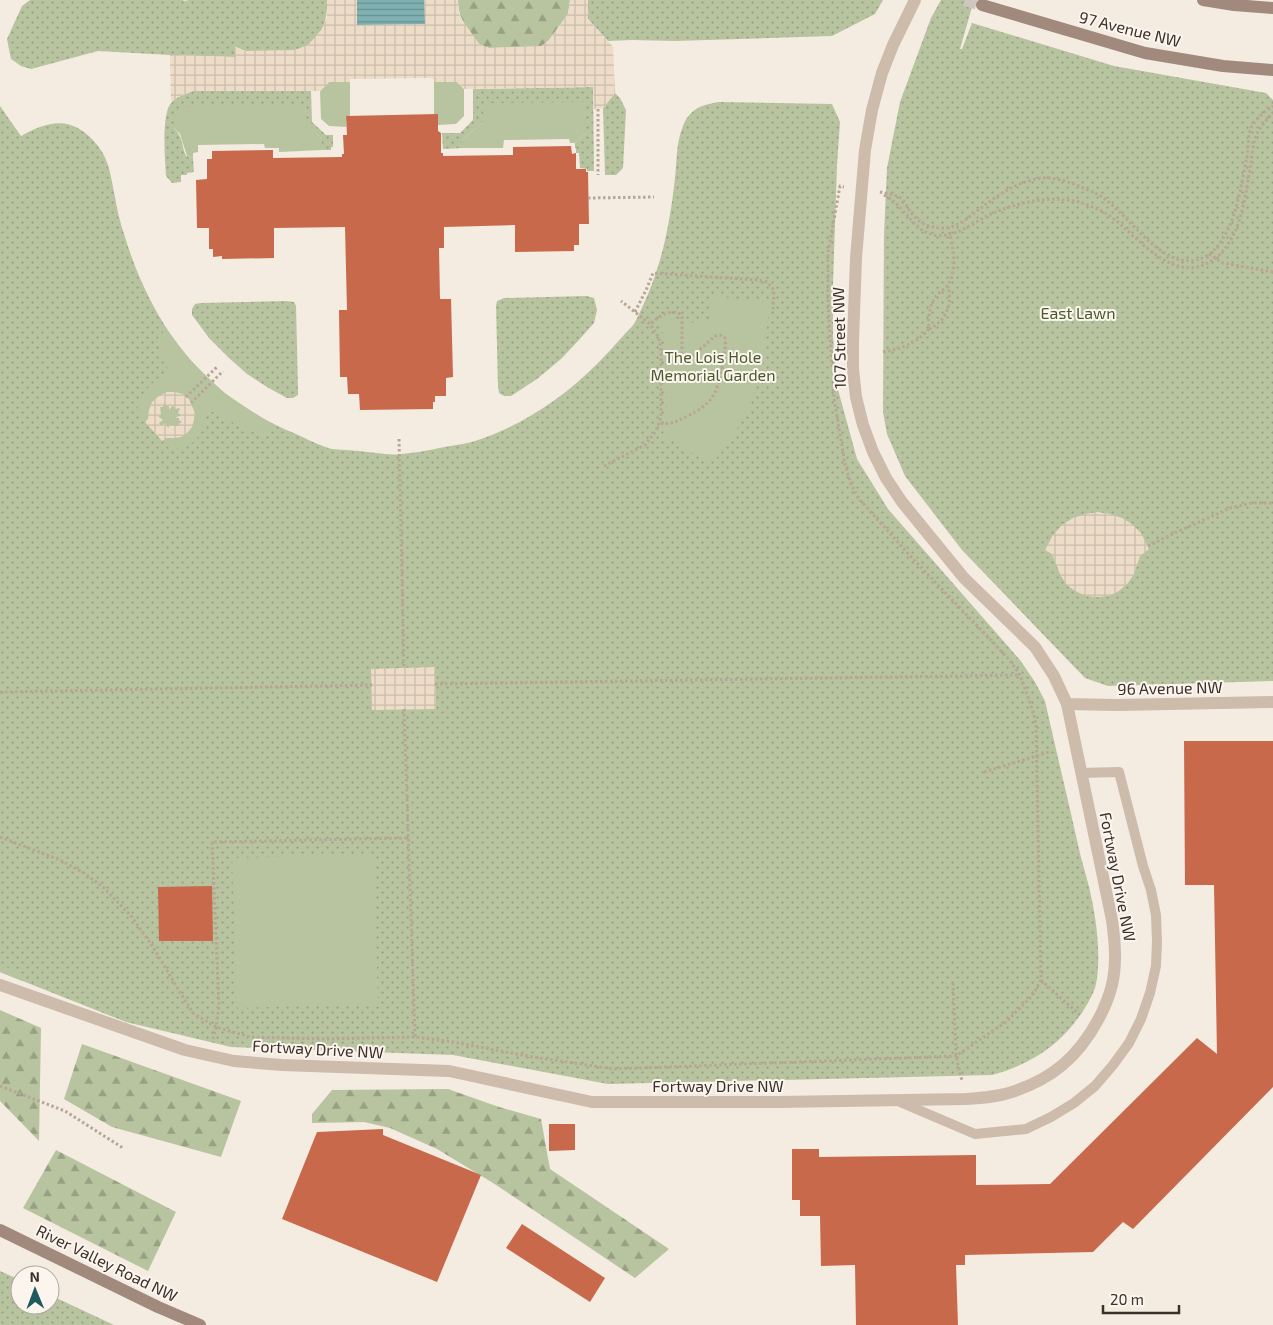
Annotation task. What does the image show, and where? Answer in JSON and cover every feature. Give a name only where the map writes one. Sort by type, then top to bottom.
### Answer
[{"type":"main road","points":[[1203,0],[1273,8]]},
{"type":"main road","name":"97 Avenue NW","points":[[982,5],[1144,53],[1223,66],[1273,70]]},
{"type":"main road","name":"River Valley Road NW","points":[[0,1230],[158,1307],[200,1325]]},
{"type":"street","name":"107 Street NW","points":[[915,0],[893,45],[882,74],[872,110],[866,150],[856,258],[853,323],[853,369],[856,397],[863,425],[873,452],[886,478],[902,502],[964,578],[1035,647],[1054,676],[1067,704]]},
{"type":"street","name":"96 Avenue NW","points":[[1067,704],[1273,702]]},
{"type":"street","name":"Fortway Drive NW","points":[[0,986],[185,1050],[234,1061],[282,1065],[449,1071],[592,1102],[779,1102],[989,1098],[1010,1093],[1031,1085],[1068,1061],[1083,1044],[1094,1027],[1105,1006],[1112,985],[1115,964],[1115,942],[1112,920],[1067,704]]},
{"type":"lane","points":[[896,1100],[975,1134],[1026,1129],[1074,1103],[1095,1086],[1129,1043],[1141,1019],[1150,993],[1156,966],[1158,941],[1156,915],[1119,772],[1081,773]]},
{"type":"path","points":[[1273,106],[1258,118],[1251,129],[1236,209],[1224,236],[1216,249],[1200,259],[1191,261],[1173,257],[1162,251],[1137,231],[1109,203],[1095,193],[1074,184],[1049,178],[1026,182],[1010,188],[961,223],[948,227],[925,225],[914,218],[903,199],[898,196],[882,193],[894,202],[919,228],[934,235],[950,234],[962,230],[993,213],[1023,202],[1050,199],[1078,202],[1109,215],[1163,260],[1174,265],[1198,266],[1211,261],[1221,253],[1236,229],[1244,204],[1253,146],[1261,126],[1273,113]]},
{"type":"path","points":[[598,109],[598,175]]},
{"type":"path","points":[[588,198],[654,197]]},
{"type":"path","points":[[930,329],[929,310],[933,300],[947,286],[952,275],[954,261],[948,227]]},
{"type":"path","points":[[1209,254],[1223,263],[1273,272]]},
{"type":"path","points":[[635,312],[653,273],[768,282],[774,290],[773,311]]},
{"type":"path","points":[[883,352],[912,343],[938,325],[944,318],[949,304],[950,295],[947,286]]},
{"type":"path","points":[[604,466],[645,444],[656,431],[661,417],[661,349],[659,338],[650,324],[621,301]]},
{"type":"path","points":[[651,323],[665,313],[675,312],[680,314],[682,318],[683,360],[687,361],[715,336],[720,335],[725,338],[726,347],[718,387],[713,397],[696,412],[678,422],[668,425],[659,423]]},
{"type":"path","points":[[186,397],[218,366]]},
{"type":"path","points":[[191,403],[223,371]]},
{"type":"path","points":[[400,439],[404,668]]},
{"type":"path","points":[[1148,546],[1230,508],[1252,503],[1273,503]]},
{"type":"path","points":[[0,837],[60,860],[84,873],[103,887],[132,917],[153,947],[194,1014],[216,1027],[250,1037],[325,1039],[415,1037],[447,1040],[533,1057],[614,1070],[956,1056],[1007,1021],[1032,996],[1041,980],[1036,725],[1020,675],[435,684]]},
{"type":"path","points":[[0,692],[372,685]]},
{"type":"path","points":[[404,709],[415,1037]]},
{"type":"path","points":[[984,772],[1049,752]]},
{"type":"path","points":[[216,1027],[218,1006],[212,842],[409,838]]},
{"type":"path","points":[[1041,980],[1082,1016]]},
{"type":"path","points":[[953,983],[956,1056],[962,1081]]},
{"type":"path","points":[[0,1086],[65,1111],[123,1148]]},
{"type":"green space","points":[[30,0],[327,0],[327,9],[321,32],[310,44],[294,50],[250,51],[236,47],[235,57],[98,51],[31,69],[21,66],[11,59],[7,39],[22,6]]},
{"type":"green space","points":[[458,0],[570,0],[568,14],[546,44],[538,47],[489,48],[479,44],[464,23],[458,7]]},
{"type":"green space","points":[[588,0],[883,0],[875,14],[832,36],[608,41],[588,19]]},
{"type":"green space","name":"East Lawn","points":[[941,0],[974,0],[960,49],[962,49],[972,23],[1114,66],[1266,93],[1273,100],[1273,681],[1108,686],[1085,678],[962,550],[905,476],[887,434],[883,412],[884,235],[887,168],[900,102],[931,18]]},
{"type":"green space","points":[[329,82],[350,82],[350,116],[346,116],[346,127],[329,126],[321,119],[320,91]]},
{"type":"green space","points":[[434,82],[457,82],[464,89],[464,116],[456,124],[438,125],[434,114]]},
{"type":"green space","points":[[593,87],[594,171],[580,168],[579,153],[576,153],[575,143],[586,133],[483,103],[483,122],[462,140],[462,148],[443,149],[442,133],[460,133],[473,120],[473,89]]},
{"type":"green space","points":[[193,91],[311,91],[312,122],[326,135],[333,135],[333,147],[331,147],[331,150],[322,150],[322,139],[306,123],[305,104],[174,124],[186,156],[193,158],[194,172],[181,175],[181,182],[172,183],[166,176],[164,137],[166,116],[174,100]]},
{"type":"green space","points":[[615,93],[626,110],[623,168],[616,175],[605,175],[603,108]]},
{"type":"green space","points":[[586,102],[586,133],[575,143],[570,143],[569,139],[504,140],[503,148],[462,148],[462,140],[483,122],[483,103]]},
{"type":"green space","points":[[719,102],[832,104],[840,122],[833,284],[833,336],[837,386],[857,459],[888,509],[1020,660],[1045,701],[1091,894],[1097,931],[1098,964],[1094,991],[1083,1011],[1065,1034],[1044,1052],[1032,1059],[992,1075],[608,1084],[453,1055],[231,1047],[126,1022],[0,972],[0,106],[21,136],[42,126],[62,123],[80,129],[98,146],[110,170],[124,234],[150,299],[186,355],[209,379],[235,400],[264,419],[318,444],[332,449],[397,454],[472,442],[490,436],[523,420],[555,400],[584,377],[604,357],[634,324],[657,271],[672,205],[678,147],[682,129],[691,113],[706,105]]},
{"type":"green space","points":[[305,104],[307,123],[322,139],[322,150],[279,152],[279,148],[265,148],[264,144],[198,145],[198,152],[193,153],[193,158],[187,156],[180,134],[174,128],[178,114],[189,106]]},
{"type":"green space","name":"The Lois Hole Memorial Garden","points":[[721,294],[733,301],[769,302],[768,321],[764,351],[749,411],[716,459],[705,459],[676,441],[664,438],[663,429],[667,406],[666,344],[657,323],[667,316],[682,322],[710,319],[711,303],[715,296]]},
{"type":"green space","points":[[587,296],[594,298],[597,310],[594,323],[578,341],[561,359],[537,379],[511,396],[504,396],[499,393],[497,301],[504,298]]},
{"type":"green space","points":[[294,302],[296,306],[298,395],[293,398],[287,398],[247,374],[209,338],[192,315],[192,309],[195,304],[201,303]]},
{"type":"green space","points":[[167,330],[190,360],[224,393],[273,425],[264,435],[240,427],[222,416],[208,411],[200,433],[192,443],[187,446],[170,449],[137,415],[140,398],[155,381],[168,371],[166,362],[159,350],[158,338]]},
{"type":"green space","points":[[374,854],[378,1004],[237,1008],[232,858]]},
{"type":"green space","points":[[0,962],[22,978],[22,981],[0,972]]},
{"type":"green space","points":[[0,1010],[41,1028],[39,1141],[0,1101]]},
{"type":"green space","points":[[82,1044],[241,1101],[221,1157],[112,1127],[64,1099]]},
{"type":"green space","points":[[448,1089],[541,1119],[550,1169],[669,1249],[635,1278],[493,1183],[437,1149],[390,1128],[364,1122],[312,1123],[312,1114],[332,1090]]},
{"type":"green space","points":[[56,1150],[176,1212],[148,1271],[23,1208]]},
{"type":"green space","points":[[0,1271],[10,1276],[10,1315],[60,1315],[60,1300],[114,1325],[0,1325]]},
{"type":"shaded area","points":[[327,0],[357,0],[358,25],[424,24],[424,0],[458,0],[461,18],[479,44],[489,48],[541,46],[549,40],[568,14],[570,0],[588,0],[588,19],[613,47],[615,93],[603,108],[594,109],[593,87],[464,89],[457,82],[434,82],[433,78],[350,79],[350,82],[329,82],[320,91],[193,91],[171,102],[170,55],[235,57],[235,46],[245,51],[296,50],[309,44],[322,29],[327,17]]},
{"type":"shaded area","points":[[167,392],[175,392],[183,394],[189,399],[195,413],[194,420],[192,427],[181,437],[166,438],[162,441],[145,422],[148,419],[152,402]],"holes":[[[164,403],[169,406],[169,410],[173,405],[175,409],[180,408],[178,413],[181,415],[175,418],[179,418],[182,422],[179,426],[170,425],[168,428],[165,423],[161,426],[159,423],[163,420],[158,416],[161,415],[160,407],[163,407]]]},
{"type":"shaded area","points":[[1098,512],[1122,518],[1132,524],[1141,533],[1149,549],[1140,556],[1134,574],[1128,583],[1119,591],[1109,596],[1097,597],[1086,596],[1066,584],[1052,554],[1045,550],[1053,535],[1062,525],[1073,518]]},
{"type":"shaded area","points":[[435,667],[436,709],[372,710],[371,669]]},
{"type":"water","points":[[357,0],[424,0],[425,24],[357,25]]},
{"type":"building","points":[[438,114],[438,131],[441,133],[441,153],[443,153],[443,156],[513,155],[513,147],[571,146],[572,154],[576,153],[576,169],[586,169],[586,172],[588,172],[589,224],[579,224],[579,245],[574,245],[574,251],[515,252],[515,225],[444,227],[444,248],[439,248],[440,299],[451,299],[453,377],[446,378],[446,396],[435,396],[433,409],[360,410],[359,394],[348,394],[347,377],[340,377],[339,310],[347,310],[345,227],[274,228],[274,258],[222,259],[222,256],[213,257],[213,249],[209,249],[209,228],[197,228],[196,180],[207,179],[207,159],[212,159],[212,151],[273,150],[273,158],[342,157],[342,154],[344,154],[343,135],[347,135],[346,116]]},
{"type":"building","points":[[1184,741],[1273,741],[1273,1087],[1133,1229],[1123,1222],[1093,1252],[965,1255],[965,1265],[956,1265],[958,1325],[856,1325],[855,1265],[821,1266],[820,1216],[800,1216],[800,1200],[792,1200],[792,1149],[819,1149],[819,1157],[976,1155],[976,1185],[1050,1184],[1197,1038],[1217,1054],[1214,885],[1185,885]]},
{"type":"building","points":[[212,886],[213,941],[159,941],[158,887]]},
{"type":"building","points":[[549,1124],[575,1124],[575,1150],[549,1151]]},
{"type":"building","points":[[383,1129],[383,1135],[481,1175],[437,1282],[282,1219],[317,1132]]},
{"type":"building","points":[[522,1224],[605,1278],[590,1302],[506,1248]]},
{"type":"tunnel","points":[[965,0],[982,5]]}]
